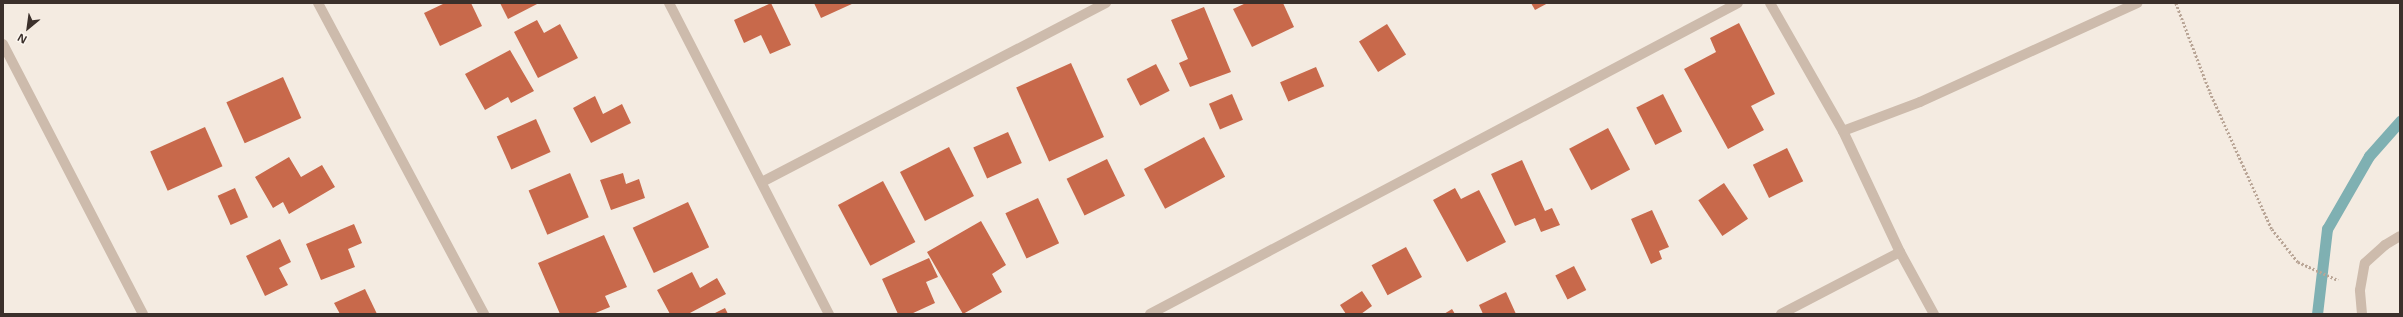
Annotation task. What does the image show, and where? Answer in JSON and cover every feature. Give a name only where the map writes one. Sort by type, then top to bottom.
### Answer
[{"type":"street","points":[[318,3],[484,314]]},
{"type":"street","points":[[669,3],[829,314]]},
{"type":"street","points":[[762,182],[1106,3]]},
{"type":"street","points":[[1150,314],[1738,3]]},
{"type":"street","points":[[1770,3],[1844,131],[1900,252],[1934,314]]},
{"type":"street","points":[[1844,131],[1920,102],[2137,3]]},
{"type":"street","points":[[3,44],[143,314]]},
{"type":"street","points":[[2362,314],[2360,290],[2365,263],[2385,245],[2400,236]]},
{"type":"street","points":[[1781,314],[1900,252]]},
{"type":"path","points":[[2176,3],[2210,92],[2272,229],[2298,262],[2360,290]]},
{"type":"building","points":[[445,3],[471,3],[482,26],[440,46],[424,13]]},
{"type":"building","points":[[500,3],[539,3],[508,19]]},
{"type":"building","points":[[771,3],[791,45],[770,54],[761,35],[744,43],[734,20]]},
{"type":"building","points":[[814,3],[854,3],[821,18]]},
{"type":"building","points":[[1246,3],[1283,3],[1294,27],[1252,47],[1233,9]]},
{"type":"building","points":[[1531,3],[1548,3],[1535,10]]},
{"type":"building","points":[[1204,7],[1231,72],[1190,87],[1179,63],[1188,59],[1171,20]]},
{"type":"building","points":[[537,20],[544,33],[560,24],[578,58],[538,78],[514,32]]},
{"type":"building","points":[[1739,23],[1775,94],[1751,106],[1764,130],[1728,149],[1684,69],[1716,52],[1710,38]]},
{"type":"building","points":[[1387,24],[1406,55],[1378,72],[1359,41]]},
{"type":"building","points":[[510,50],[534,91],[511,103],[508,97],[485,110],[465,74]]},
{"type":"building","points":[[1071,63],[1104,137],[1049,161],[1016,87]]},
{"type":"building","points":[[1156,64],[1170,91],[1140,106],[1127,79]]},
{"type":"building","points":[[1316,67],[1324,86],[1288,102],[1280,82]]},
{"type":"building","points":[[283,77],[301,118],[245,143],[226,102]]},
{"type":"building","points":[[1232,94],[1243,120],[1220,130],[1209,104]]},
{"type":"building","points":[[1663,94],[1682,131],[1655,145],[1636,108]]},
{"type":"building","points":[[595,96],[603,114],[622,104],[631,123],[591,143],[573,108]]},
{"type":"building","points":[[536,119],[551,152],[511,169],[497,136]]},
{"type":"building","points":[[205,127],[222,166],[168,191],[150,151]]},
{"type":"building","points":[[1608,128],[1630,169],[1591,190],[1569,149]]},
{"type":"building","points":[[1008,132],[1022,163],[987,179],[973,147]]},
{"type":"building","points":[[1204,137],[1225,177],[1165,209],[1144,169]]},
{"type":"building","points":[[949,147],[974,196],[925,221],[900,172]]},
{"type":"building","points":[[1787,148],[1803,181],[1769,198],[1753,165]]},
{"type":"building","points":[[289,157],[301,177],[322,165],[335,187],[289,214],[283,202],[273,208],[255,177]]},
{"type":"building","points":[[1107,159],[1125,196],[1085,216],[1067,179]]},
{"type":"building","points":[[1522,160],[1545,211],[1552,208],[1560,225],[1541,232],[1535,218],[1515,226],[1491,174]]},
{"type":"building","points":[[570,173],[589,217],[547,235],[529,191]]},
{"type":"building","points":[[623,173],[626,184],[639,179],[645,198],[611,210],[600,180]]},
{"type":"building","points":[[883,181],[915,242],[870,266],[838,205]]},
{"type":"building","points":[[1724,183],[1748,219],[1722,236],[1698,200]]},
{"type":"building","points":[[235,188],[248,217],[231,225],[218,196]]},
{"type":"building","points":[[1455,188],[1461,199],[1479,190],[1506,242],[1467,262],[1433,200]]},
{"type":"building","points":[[1038,198],[1059,243],[1027,259],[1005,213]]},
{"type":"building","points":[[688,202],[709,247],[654,273],[633,228]]},
{"type":"building","points":[[1652,210],[1669,247],[1659,251],[1662,259],[1651,264],[1631,219]]},
{"type":"building","points":[[981,221],[1006,265],[992,274],[1002,292],[963,314],[927,252]]},
{"type":"building","points":[[354,224],[362,243],[348,249],[355,267],[321,280],[306,244]]},
{"type":"building","points":[[604,235],[627,287],[605,296],[610,307],[593,314],[560,314],[538,263]]},
{"type":"building","points":[[280,239],[291,262],[279,268],[288,285],[265,296],[246,256]]},
{"type":"building","points":[[1406,247],[1422,277],[1388,295],[1372,265]]},
{"type":"building","points":[[929,258],[938,277],[926,282],[935,303],[911,314],[898,314],[882,279]]},
{"type":"building","points":[[1574,266],[1586,290],[1568,300],[1555,276]]},
{"type":"building","points":[[692,272],[700,288],[717,278],[726,294],[688,314],[670,314],[657,290]]},
{"type":"building","points":[[365,289],[377,314],[340,314],[334,303]]},
{"type":"building","points":[[1362,291],[1372,306],[1361,314],[1346,314],[1340,305]]},
{"type":"building","points":[[1506,292],[1516,314],[1483,314],[1479,305]]},
{"type":"building","points":[[725,308],[728,314],[713,314]]},
{"type":"building","points":[[1452,309],[1455,314],[1444,314]]},
{"type":"waterway","points":[[2317,314],[2327,229],[2369,156],[2400,121]]}]
